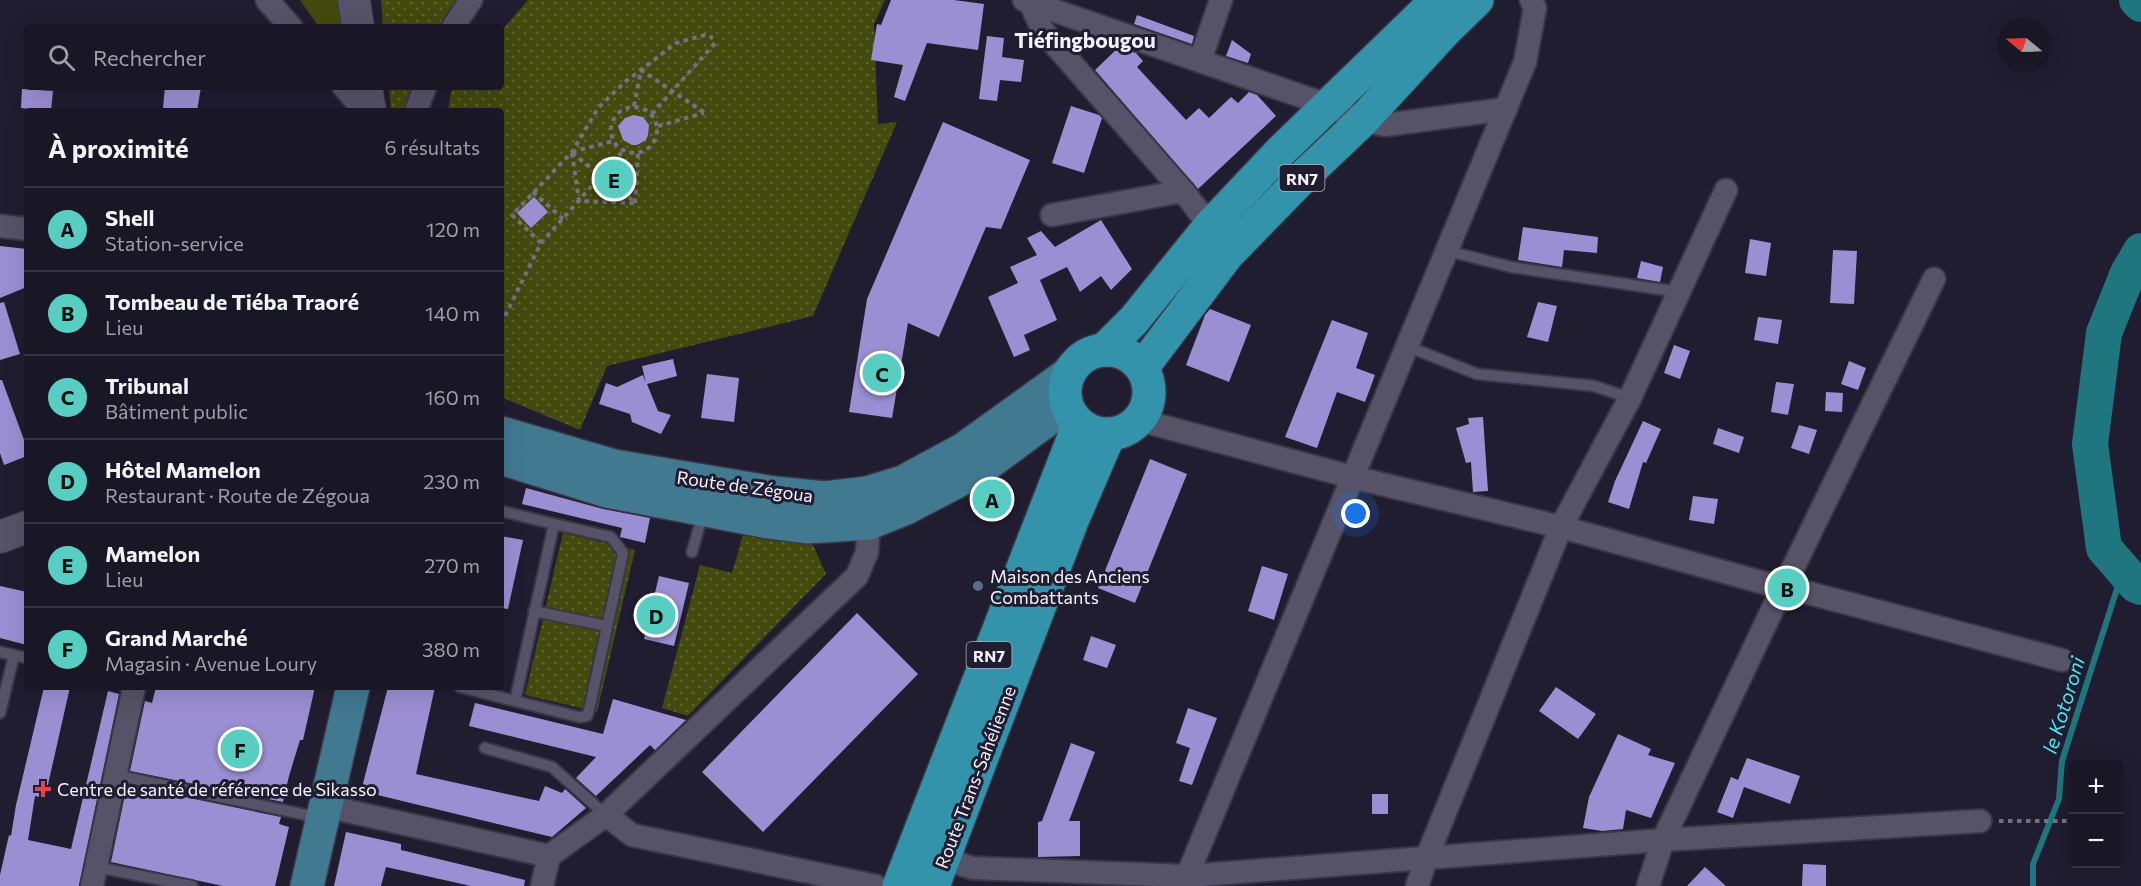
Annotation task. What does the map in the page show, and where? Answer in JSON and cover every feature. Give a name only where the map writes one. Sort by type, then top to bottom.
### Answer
[{"type":"highway","name":"RN7","points":[[1068,374],[1083,357],[1104,350],[1134,320],[1210,226],[1327,105],[1437,0]]},
{"type":"highway","name":"RN7","points":[[1142,368],[1227,255],[1304,176],[1362,122],[1445,31],[1477,0]]},
{"type":"highway","points":[[1072,415],[1088,431],[1109,435],[1120,433],[1139,420],[1148,400],[1149,389],[1142,368],[1125,354],[1104,350]]},
{"type":"highway","name":"Route Trans-Sahélienne","points":[[899,886],[1072,415],[1064,395],[1068,374]]},
{"type":"highway","name":"Route Trans-Sahélienne","points":[[938,873],[1072,521],[1109,435]]},
{"type":"main road","name":"Route de Zégoua","points":[[504,434],[614,466],[774,493],[825,498],[867,493],[903,482],[964,449],[1068,374]]},
{"type":"main road","name":"Route de Zégoua","points":[[504,459],[606,491],[768,522],[807,527],[869,523],[904,509],[979,470],[1072,415]]},
{"type":"main road","points":[[307,886],[352,690]]},
{"type":"street","points":[[267,0],[288,24]]},
{"type":"street","points":[[354,0],[358,24]]},
{"type":"street","points":[[455,24],[471,0]]},
{"type":"street","points":[[1200,60],[1221,0]]},
{"type":"street","points":[[1185,881],[1525,62],[1535,8],[1531,0]]},
{"type":"street","points":[[1027,1],[1327,105],[1362,122],[1385,125],[1506,109]]},
{"type":"street","points":[[1027,1],[1043,30],[1183,191],[1210,226]]},
{"type":"street","points":[[347,90],[362,108]]},
{"type":"street","points":[[366,90],[370,108]]},
{"type":"street","points":[[417,108],[424,90]]},
{"type":"street","points":[[1417,886],[1561,526],[1630,398],[1726,190]]},
{"type":"street","points":[[1052,216],[1183,191]]},
{"type":"street","points":[[0,226],[24,229]]},
{"type":"street","points":[[1792,570],[1934,279]]},
{"type":"street","points":[[1139,420],[1352,477],[1561,526],[1772,594],[1781,607],[1799,603],[1805,592],[1800,575],[1792,570],[1777,572],[1772,594],[1663,840],[1648,886]]},
{"type":"street","points":[[542,886],[549,856],[606,815],[857,576],[867,552],[869,523]]},
{"type":"street","points":[[0,537],[24,528]]},
{"type":"street","points":[[1805,592],[2062,660]]},
{"type":"street","points":[[94,877],[133,690]]},
{"type":"street","points":[[323,812],[549,856]]},
{"type":"street","points":[[606,815],[632,835],[876,886]]},
{"type":"street","points":[[938,873],[973,868],[1185,881],[1427,857],[1980,821]]},
{"type":"lane","points":[[1448,251],[1511,267],[1679,292]]},
{"type":"lane","points":[[1408,346],[1477,374],[1594,386],[1630,398]]},
{"type":"lane","points":[[692,552],[704,510]]},
{"type":"lane","points":[[472,690],[579,717],[587,717],[623,553],[610,537],[504,512]]},
{"type":"lane","points":[[515,701],[554,524]]},
{"type":"lane","points":[[534,611],[606,626]]},
{"type":"lane","points":[[0,652],[24,657]]},
{"type":"lane","points":[[0,713],[14,655]]},
{"type":"lane","points":[[485,748],[552,767],[606,815]]},
{"type":"lane","points":[[115,775],[323,812]]},
{"type":"lane","points":[[94,877],[192,886]]},
{"type":"path","points":[[541,243],[512,214],[572,152],[598,108],[676,43],[705,35],[715,40],[652,114]]},
{"type":"path","points":[[641,70],[705,113],[658,126]]},
{"type":"path","points":[[634,106],[641,70]]},
{"type":"path","points":[[634,106],[652,114],[658,126],[655,141],[651,147],[638,153],[624,151],[613,141],[611,126],[619,112],[634,106]]},
{"type":"path","points":[[572,152],[613,141]]},
{"type":"path","points":[[504,318],[541,243],[624,151]]},
{"type":"path","points":[[572,152],[635,202]]},
{"type":"path","points":[[572,152],[579,201]]},
{"type":"path","points":[[635,202],[638,153]]},
{"type":"path","points":[[534,192],[563,219]]},
{"type":"path","points":[[579,201],[635,202]]},
{"type":"path","points":[[1980,821],[2067,821]]},
{"type":"green space","points":[[300,0],[339,0],[343,24],[317,24]]},
{"type":"green space","points":[[381,0],[456,0],[442,24],[383,24]]},
{"type":"green space","points":[[528,0],[885,0],[874,24],[878,124],[897,122],[813,316],[607,366],[580,430],[504,398],[504,108],[448,108],[453,90],[504,90],[504,28]]},
{"type":"green space","points":[[389,90],[414,90],[408,108],[391,108]]},
{"type":"green space","points":[[746,524],[810,538],[826,574],[688,716],[662,708],[700,565],[732,573]]},
{"type":"green space","points":[[563,533],[635,550],[597,712],[525,695]]},
{"type":"building","points":[[891,0],[954,0],[984,4],[978,50],[927,43],[905,101],[894,97],[903,65],[871,60],[877,24],[881,25]]},
{"type":"building","points":[[1137,15],[1194,36],[1192,44],[1134,24]]},
{"type":"building","points":[[987,36],[1004,38],[1002,57],[1024,60],[1021,82],[1000,80],[997,101],[979,99]]},
{"type":"building","points":[[1232,40],[1251,54],[1248,63],[1226,56]]},
{"type":"building","points":[[1119,47],[1136,53],[1143,61],[1137,67],[1186,120],[1199,108],[1209,118],[1231,97],[1238,103],[1249,92],[1257,95],[1276,116],[1198,189],[1095,70]]},
{"type":"building","points":[[22,89],[53,91],[51,108],[21,108]]},
{"type":"building","points":[[165,90],[200,90],[198,108],[163,108]]},
{"type":"building","points":[[1071,106],[1102,118],[1084,173],[1052,163]]},
{"type":"building","points":[[634,115],[643,117],[649,125],[646,140],[637,145],[623,140],[618,126],[625,118]]},
{"type":"building","points":[[943,122],[1030,160],[1001,229],[986,227],[939,337],[908,323],[892,418],[849,412],[867,299]]},
{"type":"building","points":[[534,197],[548,212],[531,228],[517,213]]},
{"type":"building","points":[[1101,220],[1132,269],[1111,290],[1101,276],[1080,292],[1067,267],[1040,280],[1057,320],[1024,335],[1030,350],[1014,357],[988,297],[1018,283],[1010,267],[1037,255],[1027,238],[1041,231],[1055,247]]},
{"type":"building","points":[[1523,227],[1598,237],[1597,253],[1564,250],[1562,267],[1518,260]]},
{"type":"building","points":[[1750,239],[1771,243],[1766,276],[1745,273]]},
{"type":"building","points":[[0,246],[24,249],[24,288],[0,298]]},
{"type":"building","points":[[1833,250],[1857,251],[1854,304],[1830,303]]},
{"type":"building","points":[[1641,261],[1663,267],[1660,282],[1637,278]]},
{"type":"building","points":[[4,302],[20,354],[0,360],[0,303]]},
{"type":"building","points":[[1538,302],[1557,306],[1548,342],[1527,337]]},
{"type":"building","points":[[1210,309],[1251,325],[1229,382],[1186,365],[1205,315]]},
{"type":"building","points":[[1758,317],[1782,320],[1778,344],[1754,340]]},
{"type":"building","points":[[1332,320],[1368,333],[1356,368],[1375,375],[1365,402],[1337,392],[1317,448],[1285,437]]},
{"type":"building","points":[[1674,345],[1690,351],[1680,379],[1664,373]]},
{"type":"building","points":[[673,359],[677,376],[647,384],[658,411],[671,415],[661,434],[632,422],[630,414],[599,404],[606,383],[617,387],[643,375],[646,383],[642,366]]},
{"type":"building","points":[[1849,361],[1866,368],[1858,390],[1841,384]]},
{"type":"building","points":[[707,374],[739,378],[734,422],[701,418]]},
{"type":"building","points":[[0,380],[2,380],[24,440],[24,457],[4,465],[0,453]]},
{"type":"building","points":[[1776,382],[1794,384],[1788,415],[1771,412]]},
{"type":"building","points":[[1826,392],[1843,393],[1842,412],[1825,411]]},
{"type":"building","points":[[1483,417],[1488,491],[1473,492],[1471,462],[1466,463],[1456,428],[1469,424],[1468,418]]},
{"type":"building","points":[[1643,421],[1661,429],[1646,463],[1643,462],[1629,509],[1608,502],[1615,481]]},
{"type":"building","points":[[1799,425],[1817,430],[1809,454],[1791,448]]},
{"type":"building","points":[[1718,428],[1744,437],[1739,453],[1713,444]]},
{"type":"building","points":[[1150,459],[1187,474],[1135,603],[1098,588]]},
{"type":"building","points":[[526,488],[603,509],[650,518],[645,543],[620,537],[622,528],[522,504]]},
{"type":"building","points":[[1693,496],[1718,499],[1714,524],[1689,520]]},
{"type":"building","points":[[504,537],[523,540],[508,609],[504,608]]},
{"type":"building","points":[[1262,566],[1288,574],[1274,620],[1248,611]]},
{"type":"building","points":[[659,576],[689,583],[674,646],[644,639]]},
{"type":"building","points":[[0,586],[24,591],[24,644],[0,638]]},
{"type":"building","points":[[857,613],[918,674],[763,832],[702,772]]},
{"type":"building","points":[[1091,636],[1116,645],[1107,668],[1083,660]]},
{"type":"building","points":[[1556,687],[1596,714],[1578,739],[1539,711]]},
{"type":"building","points":[[43,690],[69,690],[45,798],[35,796],[28,840],[71,849],[108,691],[119,694],[79,886],[0,886],[0,875],[9,835],[11,836],[16,805]]},
{"type":"building","points":[[155,690],[314,690],[303,740],[300,740],[283,802],[130,771],[145,701],[152,703]]},
{"type":"building","points":[[387,690],[434,690],[416,774],[539,801],[545,786],[562,793],[565,789],[586,808],[552,837],[361,791]]},
{"type":"building","points":[[613,699],[686,720],[655,750],[650,745],[596,796],[576,778],[596,757],[469,726],[475,703],[603,734]]},
{"type":"building","points":[[1188,708],[1217,718],[1192,785],[1179,781],[1190,748],[1176,743]]},
{"type":"building","points":[[1618,734],[1651,749],[1648,755],[1675,763],[1651,818],[1626,810],[1623,829],[1602,831],[1583,828],[1589,797]]},
{"type":"building","points":[[1071,743],[1095,752],[1069,821],[1080,821],[1080,856],[1038,857],[1038,822],[1042,821]]},
{"type":"building","points":[[1747,758],[1800,776],[1790,804],[1744,787],[1733,818],[1717,812],[1731,777],[1738,780]]},
{"type":"building","points":[[127,785],[281,817],[279,824],[289,827],[275,886],[223,886],[111,862]]},
{"type":"building","points":[[1372,794],[1388,794],[1388,814],[1372,814]]},
{"type":"building","points":[[346,832],[401,844],[401,850],[525,880],[524,886],[471,886],[386,867],[381,886],[334,886]]},
{"type":"building","points":[[1803,864],[1826,865],[1826,886],[1802,886]]},
{"type":"building","points":[[1705,867],[1726,886],[1687,886]]},
{"type":"waterway","points":[[2137,0],[2141,4]]},
{"type":"waterway","points":[[2141,251],[2128,273],[2104,333],[2090,444],[2104,548],[2136,585],[2141,587]]},
{"type":"waterway","name":"le Kotoroni","points":[[2033,886],[2033,864],[2059,799],[2062,761],[2123,570]]},
{"type":"place","name":"Mamelon","points":[[614,179]]},
{"type":"place","name":"Tribunal","points":[[882,373]]},
{"type":"place","name":"Shell","points":[[992,499]]},
{"type":"place","name":"Maison des Anciens Combattants","points":[[978,586]]},
{"type":"place","name":"Tombeau de Tiéba Traoré","points":[[1787,588]]},
{"type":"place","name":"Hôtel Mamelon","points":[[656,615]]},
{"type":"place","name":"Grand Marché","points":[[240,749]]},
{"type":"place","name":"Centre de santé de référence de Sikasso","points":[[43,789]]},
{"type":"district","name":"Tiéfingbougou","points":[[1085,39]]}]
